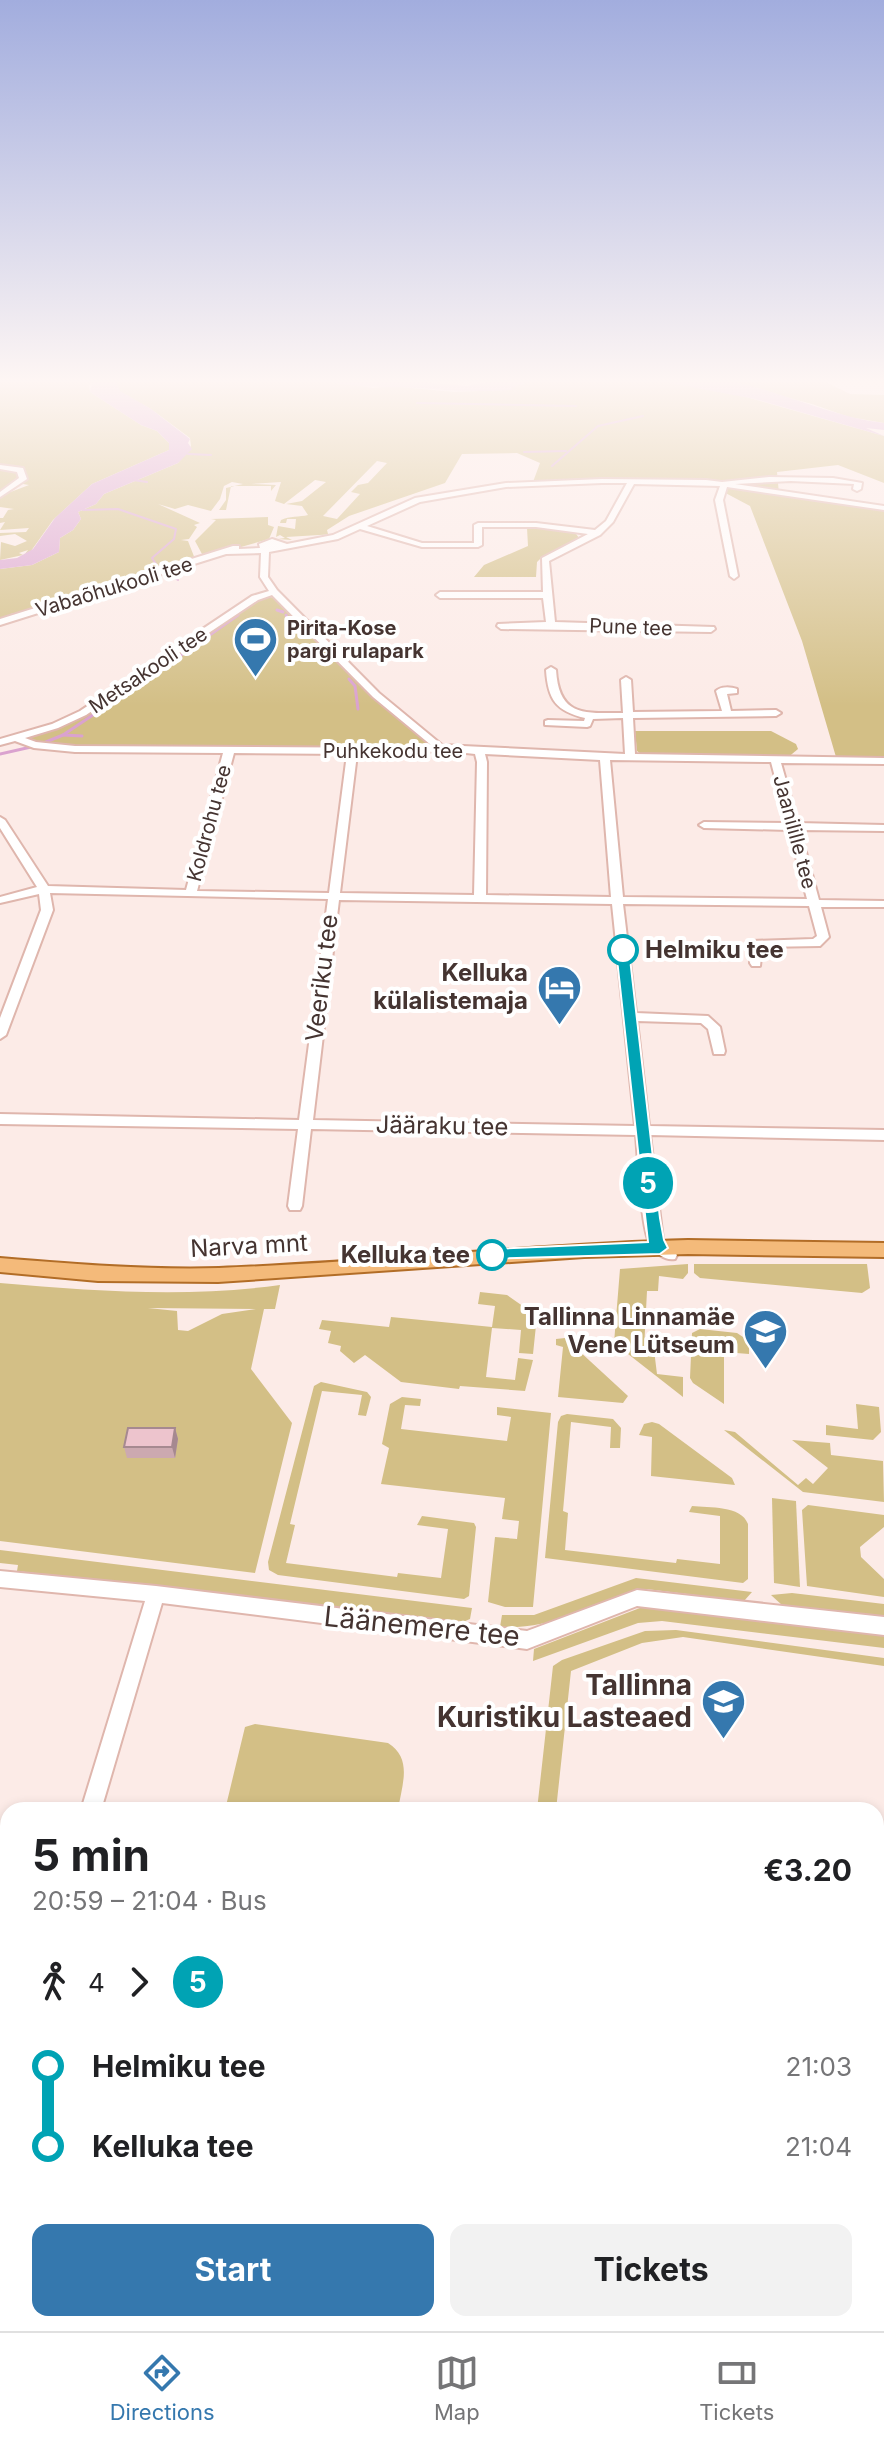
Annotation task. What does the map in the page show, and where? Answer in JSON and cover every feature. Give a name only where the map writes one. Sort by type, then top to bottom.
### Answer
[{"type":"main road","name":"Narva mnt","points":[[0,1265],[152,1276],[665,1251],[884,1250]]},
{"type":"street","points":[[272,590],[270,571],[280,546],[328,538],[418,500],[483,489]]},
{"type":"street","points":[[551,625],[545,560],[597,533],[609,522],[630,489]]},
{"type":"street","points":[[723,489],[719,500],[734,576]]},
{"type":"street","points":[[756,489],[884,508]]},
{"type":"street","points":[[359,526],[404,541],[436,545],[478,545],[478,525],[536,525],[597,533]]},
{"type":"street","points":[[266,546],[264,577],[272,590],[376,695],[439,747]]},
{"type":"street","name":"Vabaõhukooli tee","points":[[0,622],[228,552],[280,546]]},
{"type":"street","name":"Metsakooli tee","points":[[17,738],[83,713],[272,590]]},
{"type":"street","points":[[440,595],[547,595]]},
{"type":"street","name":"Pune tee","points":[[501,626],[711,629]]},
{"type":"street","points":[[551,670],[552,694],[560,707],[569,713],[592,717],[776,713]]},
{"type":"street","points":[[626,680],[630,756]]},
{"type":"street","points":[[727,713],[721,691],[734,691]]},
{"type":"street","points":[[548,723],[587,724],[592,717]]},
{"type":"street","name":"Puhkekodu tee","points":[[0,742],[17,738],[50,747],[229,751],[423,751],[439,747],[605,757],[884,761]]},
{"type":"street","name":"Koldrohu tee","points":[[189,894],[194,886],[229,751]]},
{"type":"street","name":"Veeriku tee","points":[[295,1206],[352,751]]},
{"type":"street","points":[[479,751],[482,762],[480,897]]},
{"type":"street","points":[[605,757],[617,899],[652,1218],[656,1242],[665,1251]]},
{"type":"street","name":"Jaanilille tee","points":[[756,963],[756,944],[821,941],[823,937],[776,761]]},
{"type":"street","points":[[0,820],[44,889],[47,910],[5,1006],[0,1035]]},
{"type":"street","points":[[704,825],[884,828]]},
{"type":"street","points":[[0,900],[44,889],[189,894],[884,904]]},
{"type":"street","points":[[630,1017],[704,1019],[714,1027],[719,1051]]},
{"type":"street","name":"Jääraku tee","points":[[0,1119],[884,1135]]},
{"type":"street","name":"Läänemere tee","points":[[0,1579],[156,1594],[527,1640],[637,1598],[884,1626]]},
{"type":"street","points":[[93,1802],[156,1594]]},
{"type":"shaded area","points":[[19,489],[87,489],[53,520],[31,551],[0,560],[1,542],[15,546],[27,541],[15,534],[0,536],[0,533],[26,532],[29,528],[0,530],[5,522],[0,523],[0,518],[8,510],[14,509],[0,507],[0,496]]},
{"type":"shaded area","points":[[87,489],[116,489],[104,494],[96,504],[78,512],[81,519],[73,530],[60,538],[59,552],[32,565],[0,569],[0,560],[17,558],[33,549],[55,518]]},
{"type":"shaded area","points":[[116,489],[223,489],[211,511],[188,505],[175,509],[158,504],[200,523],[194,525],[197,527],[189,539],[181,540],[188,541],[195,559],[20,614],[11,613],[17,616],[0,620],[0,569],[32,565],[59,552],[60,538],[73,530],[81,519],[78,512],[96,504],[104,494]]},
{"type":"shaded area","points":[[226,489],[231,489],[226,510],[219,510],[226,500]]},
{"type":"shaded area","points":[[279,489],[304,489],[284,504],[275,501]]},
{"type":"shaded area","points":[[317,489],[350,489],[323,516],[337,519],[360,494],[351,492],[354,489],[428,489],[349,516],[327,530],[328,534],[336,534],[278,539],[285,538],[280,535],[276,537],[278,526],[295,529],[296,519],[287,519],[286,523],[280,523],[281,520],[308,515],[302,506],[286,504],[302,501]]},
{"type":"shaded area","points":[[718,489],[779,489],[779,494],[884,510],[884,758],[836,757],[802,641],[750,506]]},
{"type":"shaded area","points":[[268,517],[268,525],[274,527],[269,539],[209,556],[202,554],[195,541],[216,520],[211,519]]},
{"type":"shaded area","points":[[535,526],[574,531],[579,538],[542,557],[537,562],[536,577],[474,577],[484,565],[528,546],[527,528]]},
{"type":"shaded area","points":[[267,596],[274,598],[349,673],[431,746],[52,747],[28,738],[67,723],[254,600]]},
{"type":"shaded area","points":[[635,731],[771,731],[796,744],[798,749],[786,759],[641,754],[637,751]]},
{"type":"shaded area","points":[[688,1264],[688,1273],[683,1279],[659,1276],[658,1291],[647,1291],[644,1349],[654,1350],[657,1374],[683,1377],[683,1397],[614,1343],[620,1269]]},
{"type":"shaded area","points":[[694,1264],[867,1264],[870,1288],[862,1293],[700,1278],[694,1273]]},
{"type":"shaded area","points":[[0,1283],[105,1291],[175,1292],[280,1285],[275,1309],[264,1309],[251,1369],[292,1423],[255,1573],[0,1541]],"holes":[[[148,1308],[256,1309],[222,1314],[188,1331],[178,1330],[177,1311]]]},
{"type":"shaded area","points":[[480,1292],[507,1295],[537,1316],[533,1354],[519,1353],[521,1330],[492,1328],[486,1377],[515,1380],[518,1358],[533,1360],[525,1391],[460,1386],[459,1389],[401,1382],[365,1355],[354,1363],[340,1351],[341,1346],[328,1343],[331,1331],[319,1329],[322,1320],[389,1327],[391,1317],[492,1327],[495,1306],[478,1304]]},
{"type":"shaded area","points":[[700,1329],[737,1333],[749,1341],[749,1354],[724,1352],[724,1404],[690,1378],[692,1333]]},
{"type":"shaded area","points":[[565,1338],[628,1396],[623,1403],[558,1397],[563,1347],[556,1345],[556,1339]]},
{"type":"shaded area","points":[[321,1382],[367,1392],[371,1397],[366,1416],[358,1415],[362,1395],[322,1391],[290,1524],[295,1525],[286,1563],[397,1577],[398,1573],[441,1578],[448,1529],[417,1525],[422,1516],[474,1523],[469,1596],[464,1599],[278,1575],[269,1570],[268,1562],[314,1386]]},
{"type":"shaded area","points":[[402,1397],[421,1399],[420,1406],[405,1405],[401,1429],[507,1441],[511,1417],[497,1415],[497,1407],[551,1413],[533,1607],[505,1607],[488,1602],[495,1537],[517,1539],[519,1521],[502,1519],[505,1498],[381,1484],[389,1448],[382,1444],[390,1404]]},
{"type":"shaded area","points":[[856,1404],[879,1407],[881,1432],[873,1440],[826,1435],[826,1425],[858,1429]]},
{"type":"shaded area","points":[[561,1416],[613,1419],[621,1428],[620,1448],[610,1448],[611,1427],[571,1422],[563,1511],[568,1513],[565,1550],[676,1563],[677,1559],[720,1564],[720,1516],[689,1512],[692,1506],[732,1510],[748,1524],[748,1579],[743,1583],[545,1558],[558,1422]]},
{"type":"shaded area","points":[[652,1422],[732,1478],[735,1485],[651,1476],[652,1437],[639,1435],[644,1424]]},
{"type":"shaded area","points":[[724,1430],[735,1432],[798,1485],[806,1478],[813,1484],[828,1468],[792,1440],[830,1443],[831,1455],[883,1461],[884,1502],[803,1492]]},
{"type":"shaded area","points":[[772,1498],[796,1501],[800,1587],[774,1583]]},
{"type":"shaded area","points":[[808,1505],[884,1515],[884,1527],[860,1547],[861,1557],[884,1579],[884,1597],[807,1586],[802,1510]]},
{"type":"shaded area","points":[[0,1550],[472,1608],[470,1619],[463,1622],[17,1571],[18,1565],[0,1563]]},
{"type":"shaded area","points":[[636,1578],[752,1592],[744,1601],[646,1589],[552,1621],[500,1627],[502,1615],[534,1615]]},
{"type":"shaded area","points":[[792,1593],[884,1604],[884,1619],[783,1606],[771,1595]]},
{"type":"shaded area","points":[[645,1606],[884,1636],[884,1648],[662,1621],[638,1623],[533,1661],[534,1649]]},
{"type":"shaded area","points":[[676,1630],[884,1658],[884,1666],[683,1637],[642,1643],[571,1671],[557,1802],[538,1802],[553,1666],[562,1660],[645,1631]]},
{"type":"shaded area","points":[[255,1724],[388,1743],[396,1749],[403,1764],[399,1802],[227,1802],[245,1727]]},
{"type":"building","points":[[128,1428],[175,1428],[172,1447],[124,1447]]},
{"type":"waterway","points":[[83,510],[118,509],[176,529],[174,539],[152,558],[160,570]]},
{"type":"waterway","points":[[170,575],[178,580]]},
{"type":"waterway","points":[[277,610],[283,612]]},
{"type":"waterway","points":[[167,665],[238,615]]},
{"type":"waterway","points":[[286,615],[288,619]]},
{"type":"waterway","points":[[63,735],[163,668]]},
{"type":"waterway","points":[[349,679],[355,686],[358,709]]},
{"type":"waterway","points":[[41,744],[63,735]]},
{"type":"waterway","points":[[63,735],[82,736]]},
{"type":"waterway","points":[[0,754],[31,747]]},
{"type":"bus line","name":"5","points":[[492,1255],[660,1248],[652,1218],[623,950]]},
{"type":"place","name":"Pirita-Kose pargi rulapark","points":[[256,678]]},
{"type":"place","name":"Helmiku tee","points":[[623,950]]},
{"type":"place","name":"Kelluka külalistemaja","points":[[559,1026]]},
{"type":"place","name":"Kelluka tee","points":[[492,1255]]},
{"type":"place","name":"Tallinna Linnamäe Vene Lütseum","points":[[766,1370]]},
{"type":"place","name":"Tallinna Kuristiku Lasteaed","points":[[723,1740]]}]
